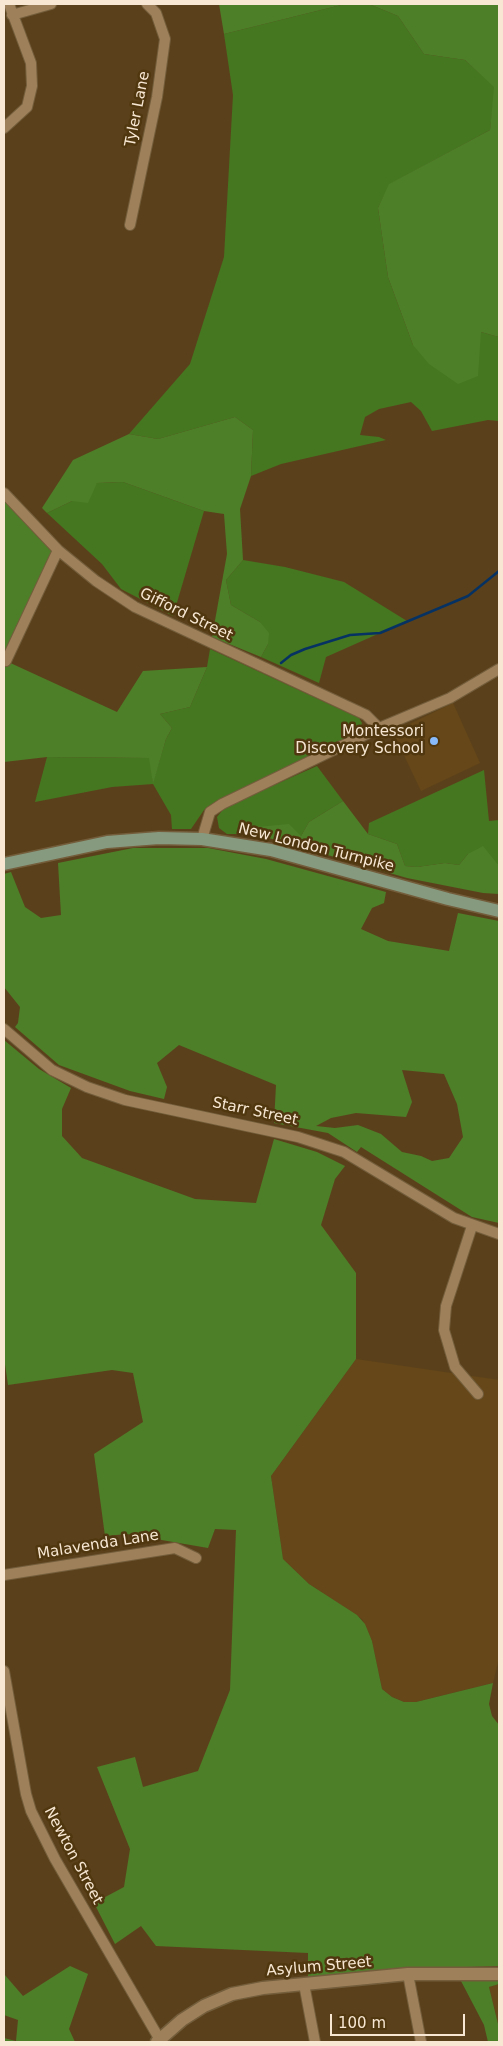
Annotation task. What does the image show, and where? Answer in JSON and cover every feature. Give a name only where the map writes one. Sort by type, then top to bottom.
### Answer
[{"type":"main road","name":"New London Turnpike","points":[[4,864],[107,842],[159,838],[202,839],[271,850],[448,900],[499,911]]},
{"type":"street","points":[[4,128],[27,107],[32,86],[31,63],[8,4]]},
{"type":"street","points":[[12,15],[51,4]]},
{"type":"street","name":"Tyler Lane","points":[[130,225],[157,97],[165,39],[156,13],[147,4]]},
{"type":"street","name":"Gifford Street","points":[[4,493],[58,550],[96,581],[135,607],[366,715],[379,728]]},
{"type":"street","points":[[6,661],[58,550]]},
{"type":"street","points":[[202,839],[210,812],[222,804],[379,728],[450,698],[499,668]]},
{"type":"street","name":"Starr Street","points":[[4,1029],[52,1070],[87,1087],[125,1100],[298,1137],[344,1152],[454,1218],[472,1226],[499,1234]]},
{"type":"street","points":[[472,1226],[446,1306],[444,1330],[448,1349],[455,1367],[478,1394]]},
{"type":"street","name":"Malavenda Lane","points":[[4,1576],[175,1548],[196,1558]]},
{"type":"street","name":"Newton Street","points":[[4,1672],[26,1794],[31,1811],[54,1859],[158,2041]]},
{"type":"street","points":[[408,1974],[421,2042]]},
{"type":"street","name":"Asylum Street","points":[[158,2041],[192,2013],[232,1994],[263,1988],[408,1974],[499,1974]]},
{"type":"street","points":[[304,1984],[315,2042]]},
{"type":"shaded area","name":"Montessori Discovery School","points":[[453,703],[480,763],[421,791],[393,732]]},
{"type":"shaded area","points":[[356,1359],[499,1380],[499,1658],[493,1683],[416,1702],[404,1702],[392,1697],[382,1689],[372,1641],[362,1619],[309,1584],[283,1559],[271,1476]]},
{"type":"shaded area","points":[[499,1984],[499,2028],[489,1987]]},
{"type":"green space","points":[[219,4],[345,4],[224,34]]},
{"type":"green space","points":[[345,4],[369,4],[398,16],[424,54],[465,60],[495,87],[490,130],[390,184],[378,208],[388,277],[413,345],[481,332],[499,337],[499,421],[488,420],[432,431],[421,411],[411,402],[379,409],[365,417],[360,435],[379,437],[386,440],[281,464],[251,476],[253,430],[235,417],[158,439],[129,434],[190,364],[224,257],[233,95],[224,34]]},
{"type":"green space","points":[[369,4],[499,4],[499,337],[481,332],[478,376],[458,384],[429,364],[413,345],[388,277],[378,208],[389,184],[490,130],[494,87],[465,60],[424,54],[398,16]]},
{"type":"green space","points":[[235,417],[253,430],[251,476],[240,509],[243,560],[226,580],[231,605],[260,622],[269,633],[268,644],[261,657],[212,637],[227,554],[224,514],[204,511],[123,482],[97,483],[88,503],[72,501],[47,513],[42,508],[73,460],[129,434],[158,439]]},
{"type":"green space","points":[[123,482],[204,511],[173,616],[121,589],[102,564],[47,513],[72,501],[97,483]]},
{"type":"green space","points":[[4,500],[59,559],[6,661],[117,712],[143,671],[207,667],[190,707],[160,714],[172,728],[166,739],[153,784],[149,758],[47,757],[4,762]]},
{"type":"green space","points":[[243,560],[285,567],[344,582],[407,621],[326,657],[319,683],[261,657],[268,644],[260,622],[231,605],[226,580]]},
{"type":"green space","points":[[210,649],[359,718],[362,723],[358,735],[217,801],[204,810],[191,829],[172,829],[171,815],[153,784],[112,787],[35,802],[47,757],[150,758],[153,782],[166,739],[172,728],[160,714],[190,707],[207,667]]},
{"type":"green space","points":[[317,766],[343,801],[309,822],[301,836],[257,827],[255,834],[227,834],[219,828],[217,817],[225,807]]},
{"type":"green space","points":[[484,770],[489,821],[499,820],[499,866],[468,854],[459,865],[445,863],[417,867],[405,866],[397,844],[368,834],[369,823]]},
{"type":"green space","points":[[343,801],[368,834],[397,844],[405,866],[417,867],[445,863],[459,865],[468,854],[483,846],[499,866],[499,894],[483,893],[407,878],[255,834],[257,827],[289,824],[301,836],[309,822]]},
{"type":"green space","points":[[133,848],[208,848],[266,859],[386,892],[384,903],[372,908],[361,929],[388,941],[449,951],[458,913],[499,921],[499,1223],[472,1217],[361,1147],[357,1152],[328,1133],[274,1123],[276,1085],[179,1045],[157,1063],[167,1087],[164,1099],[130,1091],[59,1065],[15,1027],[18,1023],[20,1007],[4,987],[4,874],[11,872],[25,907],[41,918],[61,915],[58,863]],"holes":[[[402,1070],[444,1074],[457,1104],[463,1137],[449,1158],[432,1161],[421,1156],[402,1152],[381,1134],[358,1125],[335,1128],[316,1126],[331,1118],[356,1113],[406,1117],[412,1102]]]},
{"type":"green space","points":[[4,1040],[39,1069],[71,1088],[62,1109],[62,1136],[82,1158],[195,1199],[256,1203],[274,1139],[317,1152],[345,1166],[335,1179],[321,1225],[356,1273],[356,1359],[271,1476],[283,1559],[309,1584],[357,1615],[365,1624],[372,1641],[382,1689],[392,1697],[404,1702],[416,1702],[493,1683],[489,1704],[492,1716],[499,1725],[499,1966],[400,1969],[308,1978],[308,1953],[156,1946],[141,1926],[115,1944],[94,1903],[124,1887],[130,1849],[97,1767],[135,1757],[143,1787],[198,1771],[230,1690],[236,1530],[215,1529],[208,1548],[127,1534],[105,1536],[94,1454],[143,1422],[133,1373],[112,1370],[8,1385],[4,1357]]},
{"type":"green space","points":[[70,1966],[88,1974],[69,2029],[75,2042],[4,2042],[4,2038],[16,2041],[18,2020],[4,2015],[4,1974],[23,1996]]},
{"type":"green space","points":[[461,1981],[499,1981],[499,1984],[489,1987],[499,2028],[499,2042],[488,2042],[484,2025]]},
{"type":"waterway","points":[[281,663],[291,655],[305,649],[350,635],[380,633],[468,596],[499,571]]},
{"type":"place","name":"Montessori Discovery School","points":[[434,741]]}]
